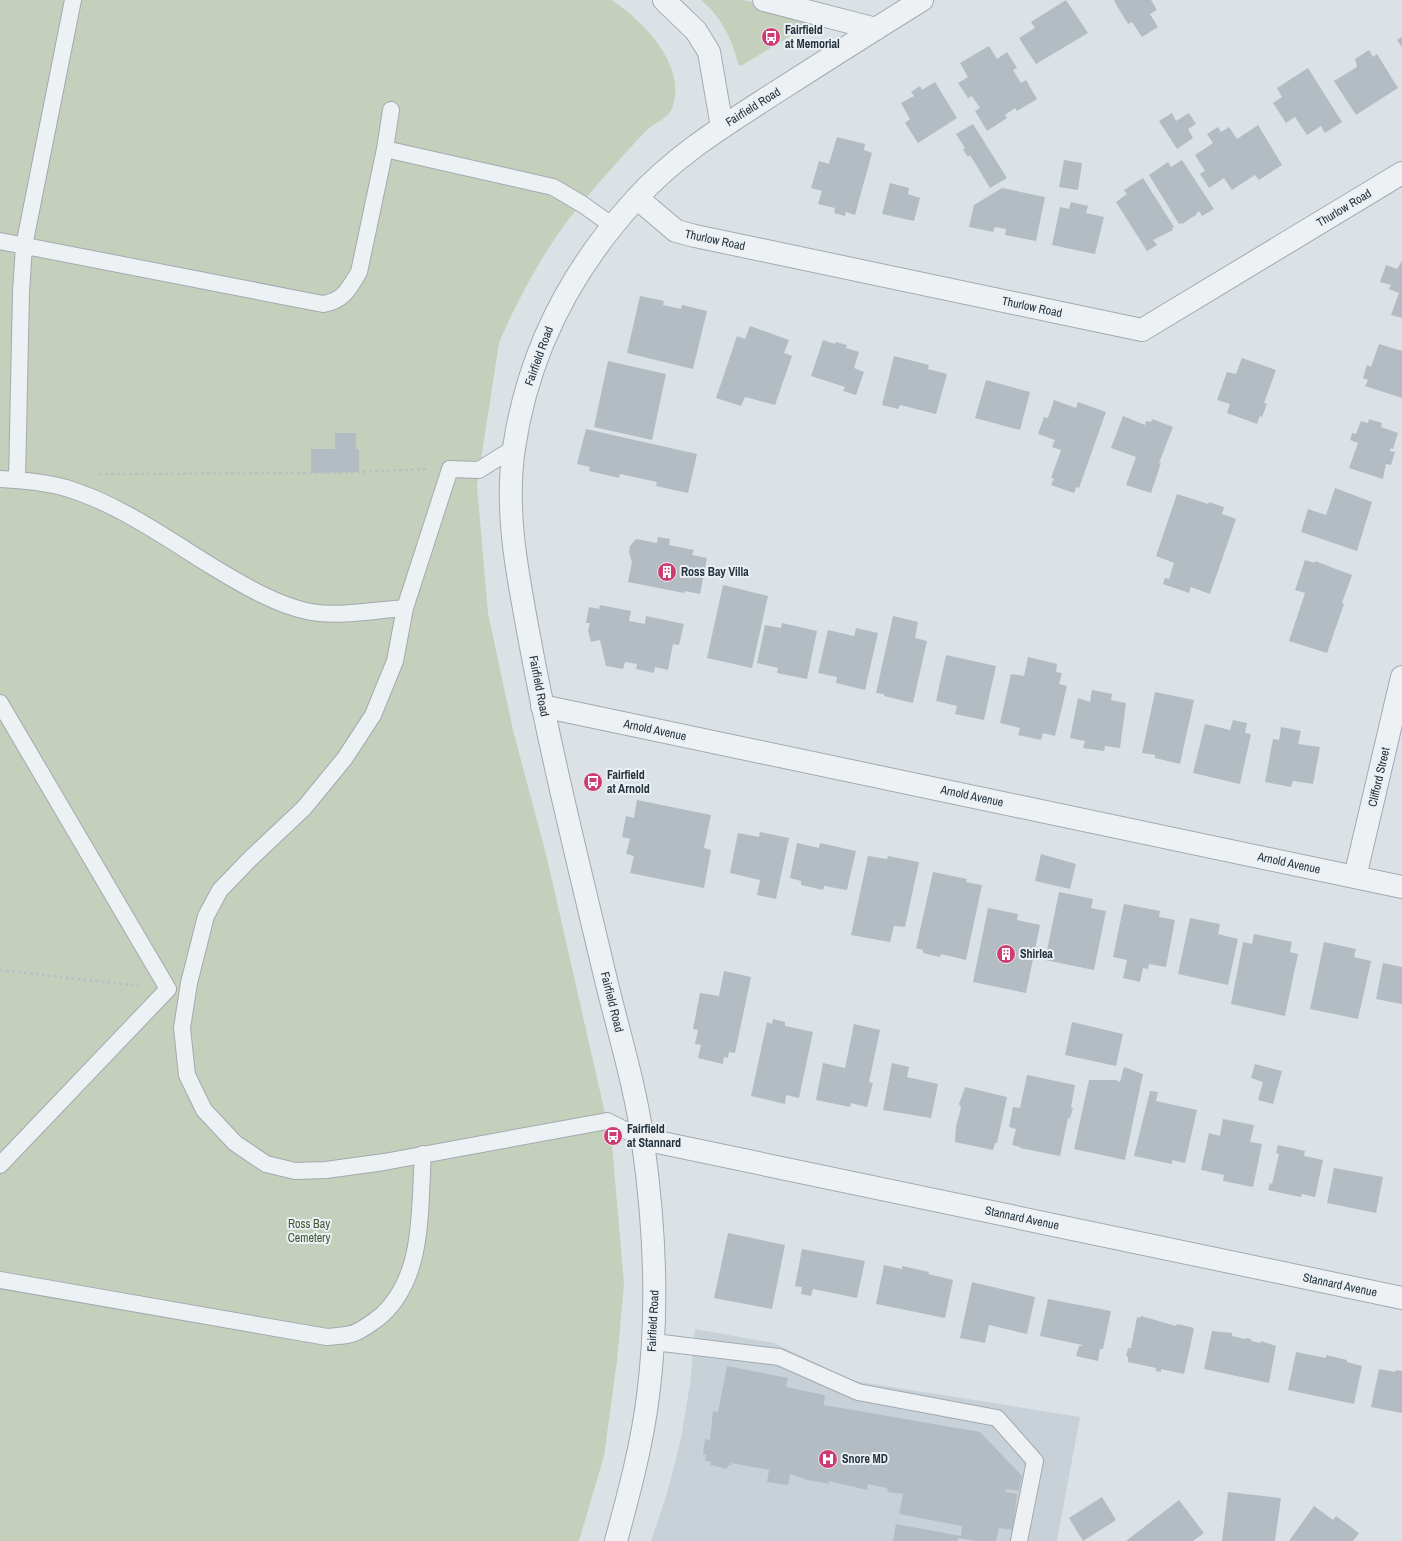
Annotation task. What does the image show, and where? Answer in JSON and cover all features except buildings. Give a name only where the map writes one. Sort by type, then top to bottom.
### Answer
[{"type":"street","points":[[664,0],[696,31],[708,52],[722,127]]},
{"type":"street","points":[[764,0],[876,29]]},
{"type":"street","name":"Fairfield Road","points":[[616,1541],[633,1477],[648,1400],[654,1342],[655,1273],[650,1201],[638,1109],[542,706],[516,568],[510,504],[514,448],[526,391],[538,353],[557,309],[582,266],[637,198],[679,160],[722,127],[922,0]]},
{"type":"street","name":"Thurlow Road","points":[[637,198],[676,231],[688,235],[1142,330],[1402,173]]},
{"type":"street","name":"Clifford Street","points":[[1355,877],[1402,677]]},
{"type":"street","name":"Arnold Avenue","points":[[542,706],[1402,887]]},
{"type":"street","name":"Stannard Avenue","points":[[643,1139],[1402,1298]]},
{"type":"lane","points":[[17,480],[20,292],[24,246],[73,0]]},
{"type":"lane","points":[[0,241],[323,304],[333,302],[348,290],[358,272],[385,149],[391,110]]},
{"type":"lane","points":[[385,149],[553,187],[582,204],[613,226]]},
{"type":"lane","points":[[514,448],[479,470],[450,469],[405,608],[395,661],[374,715],[345,758],[304,808],[220,890],[206,916],[187,992],[182,1028],[187,1075],[204,1110],[235,1143],[266,1164],[294,1171],[326,1170],[607,1121],[643,1139]]},
{"type":"lane","points":[[0,479],[17,480],[66,488],[98,501],[132,518],[242,585],[285,604],[310,612],[328,613],[405,608]]},
{"type":"lane","points":[[0,703],[168,989]]},
{"type":"lane","points":[[168,989],[187,992]]},
{"type":"lane","points":[[0,1164],[168,989]]},
{"type":"lane","points":[[0,1280],[327,1337],[352,1334],[373,1323],[390,1307],[403,1289],[411,1268],[416,1245],[423,1154]]},
{"type":"lane","points":[[654,1342],[779,1357],[858,1392],[996,1418],[1035,1461],[1019,1541]]},
{"type":"path","points":[[91,474],[319,473],[450,469]]},
{"type":"path","points":[[0,970],[168,989]]},
{"type":"shaded area","points":[[695,1329],[774,1343],[854,1381],[1080,1417],[1057,1541],[651,1541],[667,1493],[681,1439],[690,1384]]},
{"type":"green space","name":"Ross Bay Cemetery","points":[[0,0],[612,0],[624,9],[648,32],[659,45],[668,60],[673,75],[675,90],[671,111],[650,127],[640,137],[575,211],[539,263],[513,312],[499,343],[477,486],[488,613],[513,730],[547,858],[612,1144],[624,1284],[617,1361],[604,1456],[579,1541],[0,1541]]},
{"type":"green space","points":[[701,0],[743,0],[810,17],[813,22],[741,66],[738,64],[736,54],[725,29],[720,21]]},
{"type":"place","name":"Fairfield at Memorial","points":[[771,37]]},
{"type":"place","name":"Ross Bay Villa","points":[[667,572]]},
{"type":"place","name":"Fairfield at Arnold","points":[[593,782]]},
{"type":"place","name":"Shirlea","points":[[1006,954]]},
{"type":"place","name":"Fairfield at Stannard","points":[[613,1136]]},
{"type":"place","name":"Snore MD","points":[[828,1459]]}]
